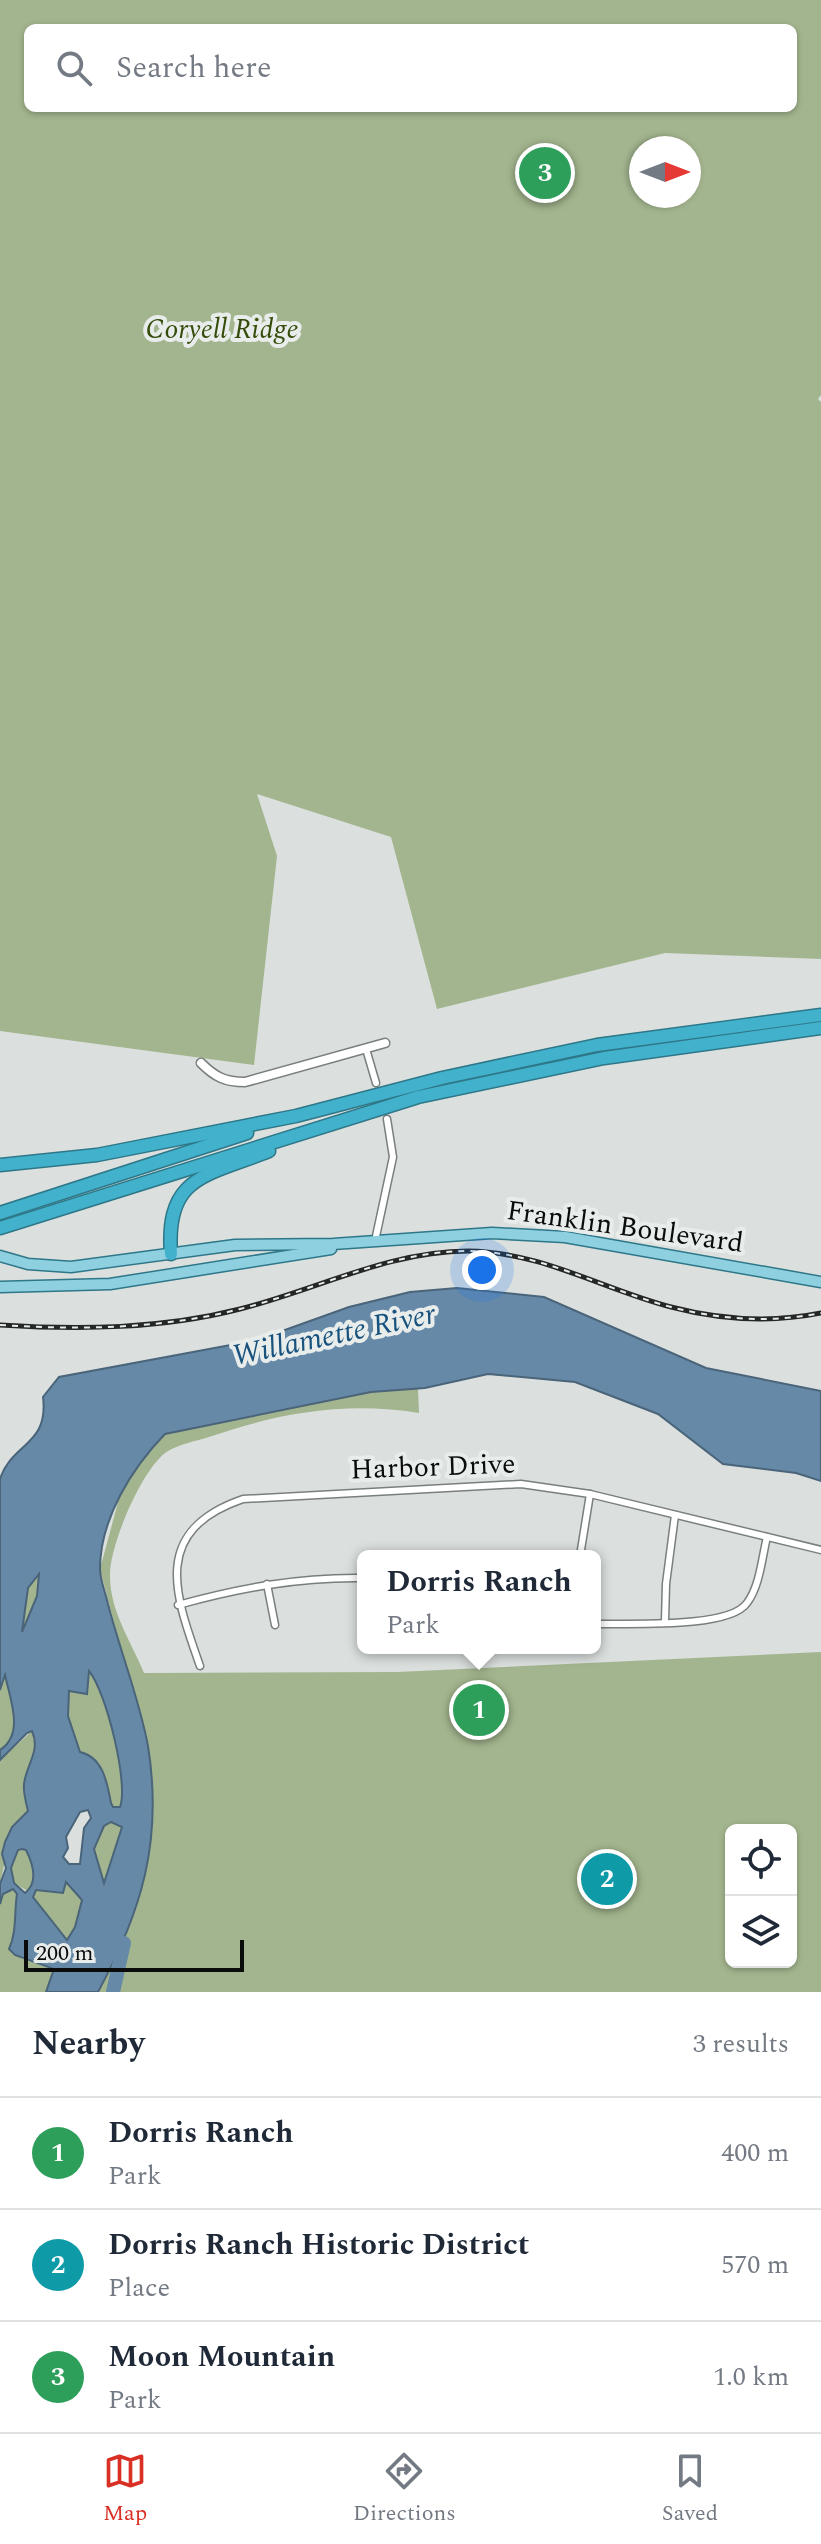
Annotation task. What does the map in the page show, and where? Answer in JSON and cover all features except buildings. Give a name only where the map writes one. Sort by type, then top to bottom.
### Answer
[{"type":"highway","points":[[0,1165],[97,1155],[296,1116],[570,1050],[821,1015]]},
{"type":"highway","points":[[0,1228],[432,1094],[589,1060],[821,1028]]},
{"type":"highway","points":[[171,1254],[169,1219],[182,1193],[192,1184],[214,1172],[368,1113]]},
{"type":"highway","points":[[0,1213],[296,1116]]},
{"type":"main road","name":"Franklin Boulevard","points":[[0,1287],[110,1284],[374,1242],[470,1233],[544,1235],[821,1282]]},
{"type":"main road","name":"Franklin Boulevard","points":[[0,1256],[28,1264],[71,1267],[235,1245],[374,1242]]},
{"type":"main road","points":[[161,1277],[170,1269],[171,1254]]},
{"type":"street","points":[[201,1063],[214,1076],[228,1082],[245,1082],[385,1043]]},
{"type":"street","points":[[366,1049],[376,1083]]},
{"type":"street","points":[[374,1242],[393,1157],[387,1119]]},
{"type":"street","name":"Harbor Drive","points":[[200,1666],[174,1586],[183,1546],[209,1515],[243,1499],[521,1484],[590,1494],[821,1550]]},
{"type":"street","points":[[581,1550],[590,1494]]},
{"type":"street","points":[[665,1621],[666,1584],[675,1515]]},
{"type":"street","points":[[601,1624],[721,1618],[739,1611],[754,1590],[767,1537]]},
{"type":"street","points":[[178,1605],[267,1584],[324,1577],[357,1578]]},
{"type":"street","points":[[267,1584],[275,1625]]},
{"type":"green space","name":"Coryell Ridge","points":[[0,0],[821,0],[821,395],[818,399],[821,402],[821,959],[665,953],[437,1009],[391,837],[257,794],[277,856],[254,1065],[0,1031]]},
{"type":"green space","points":[[418,1388],[419,1413],[365,1408],[287,1416],[183,1445],[158,1459],[138,1489],[121,1527],[110,1576],[117,1614],[144,1673],[397,1672],[821,1652],[821,1992],[98,1992],[124,1943],[127,1673],[100,1569],[121,1491],[165,1434],[371,1392]]},
{"type":"green space","points":[[39,1574],[37,1596],[22,1632],[28,1588]]},
{"type":"green space","points":[[88,1670],[102,1696],[114,1737],[121,1779],[120,1807],[113,1808],[99,1763],[80,1752],[68,1716],[69,1690],[87,1693]]},
{"type":"green space","points":[[5,1673],[14,1725],[8,1743],[0,1750],[0,1690]]},
{"type":"green space","points":[[32,1731],[35,1745],[24,1787],[28,1811],[12,1828],[0,1884],[0,1760]]},
{"type":"green space","points":[[111,1822],[122,1827],[104,1884],[94,1849],[104,1826]]},
{"type":"green space","points":[[18,1850],[26,1850],[32,1866],[33,1881],[29,1892],[14,1883],[11,1868]]},
{"type":"green space","points":[[66,1882],[82,1900],[75,1927],[67,1940],[33,1897],[36,1890],[63,1893]]},
{"type":"green space","points":[[13,1889],[17,1894],[14,1926],[21,1958],[54,1970],[46,1992],[0,1992],[0,1904],[3,1894]]},
{"type":"water","name":"Willamette River","points":[[457,1288],[544,1297],[706,1368],[821,1391],[821,1481],[796,1473],[723,1464],[658,1414],[575,1382],[488,1374],[425,1388],[371,1392],[165,1434],[141,1462],[120,1496],[101,1550],[100,1569],[148,1746],[153,1813],[145,1874],[126,1933],[98,1992],[46,1992],[54,1969],[15,1955],[9,1949],[17,1894],[13,1889],[3,1894],[0,1904],[0,1884],[6,1868],[2,1854],[12,1827],[28,1811],[24,1784],[35,1745],[32,1731],[0,1760],[0,1750],[8,1743],[14,1726],[5,1675],[0,1690],[0,1479],[6,1467],[35,1435],[43,1413],[43,1397],[59,1377],[257,1340],[349,1307],[410,1292]],"holes":[[[39,1574],[37,1596],[22,1632],[28,1588]],[[89,1671],[96,1682],[109,1717],[119,1759],[120,1807],[113,1807],[99,1765],[80,1752],[68,1716],[69,1691],[87,1694]],[[88,1810],[91,1818],[84,1828],[80,1864],[69,1864],[63,1857],[68,1848],[66,1837],[80,1812]],[[111,1822],[122,1827],[104,1883],[94,1849],[104,1826]],[[18,1850],[26,1850],[33,1878],[25,1893],[14,1883],[11,1868]],[[66,1882],[82,1900],[75,1927],[67,1940],[33,1897],[36,1890],[63,1893]]]},
{"type":"waterway","points":[[113,1992],[124,1943]]},
{"type":"railway","points":[[0,1325],[91,1327],[181,1321],[240,1309],[381,1264],[410,1257],[468,1251],[495,1253],[547,1264],[671,1307],[708,1315],[765,1319],[821,1313]]},
{"type":"place","name":"Moon Mountain","points":[[545,173]]},
{"type":"place","name":"Dorris Ranch","points":[[479,1710]]},
{"type":"place","name":"Dorris Ranch Historic District","points":[[607,1879]]}]
